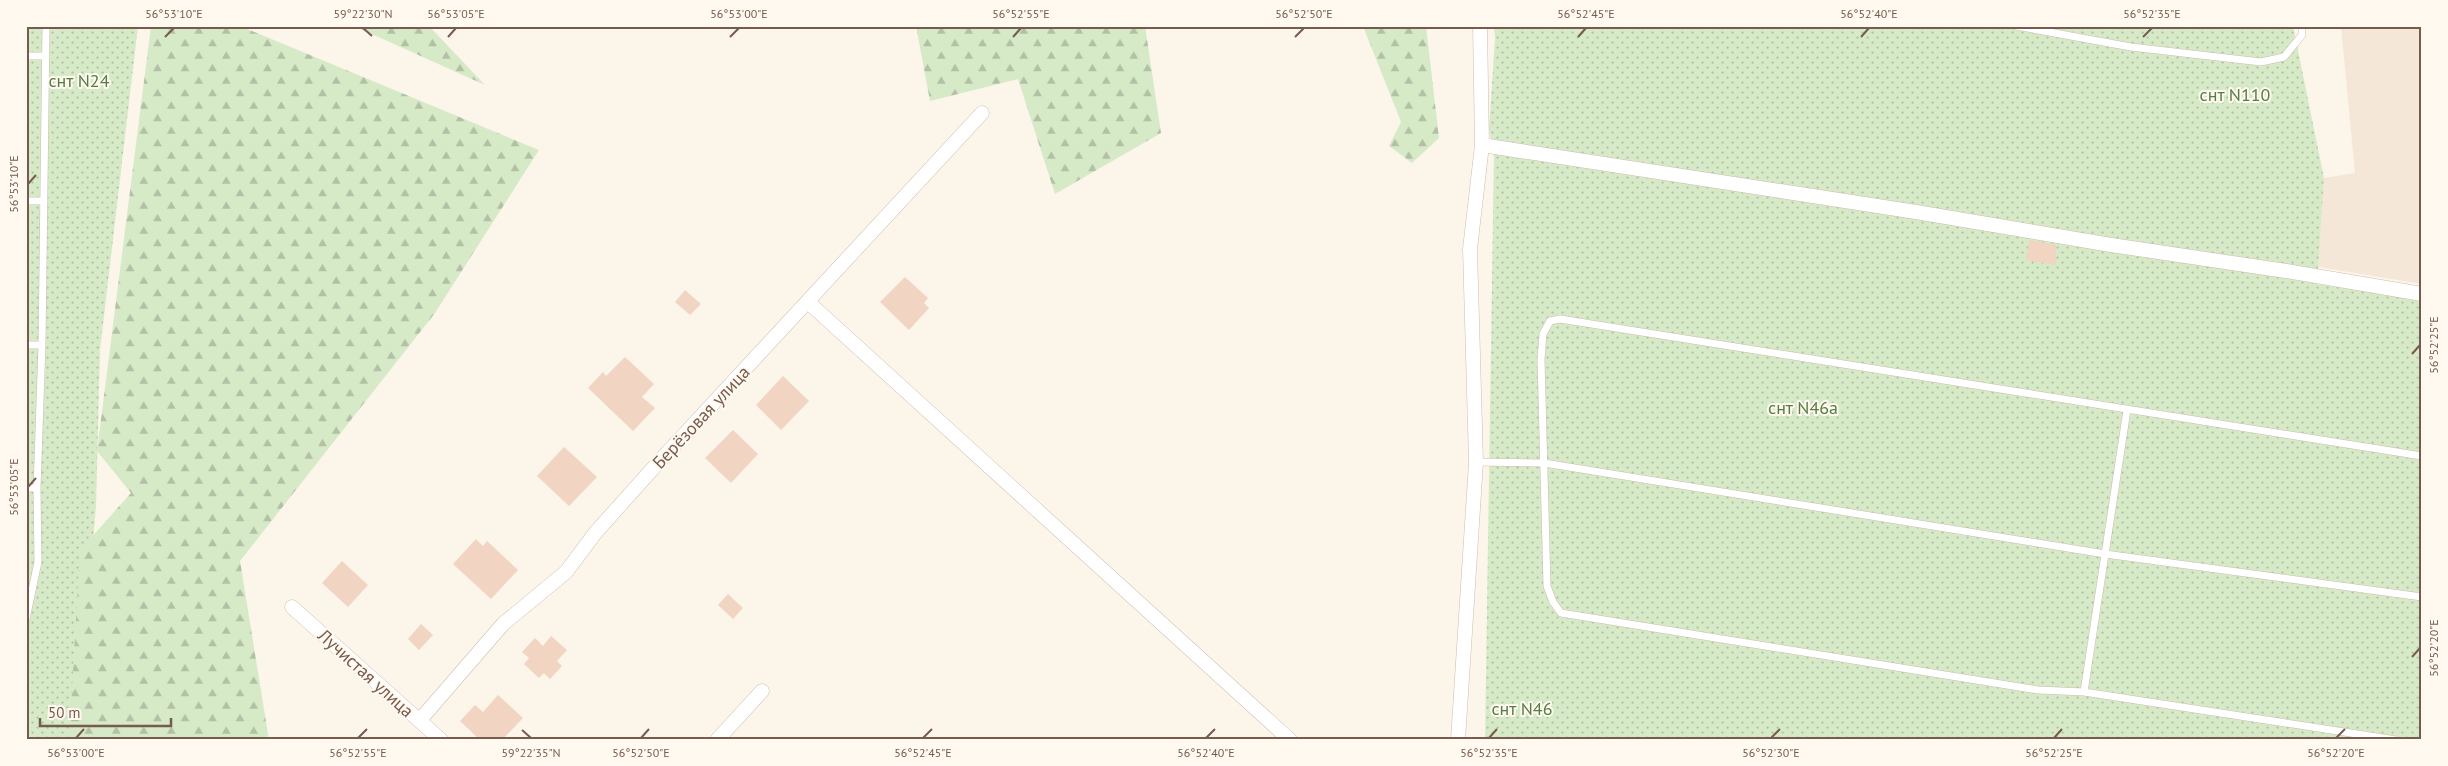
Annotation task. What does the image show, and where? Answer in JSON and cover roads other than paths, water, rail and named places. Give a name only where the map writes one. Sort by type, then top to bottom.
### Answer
[{"type":"street","points":[[1458,740],[1476,462],[1470,249],[1482,146],[1480,26]]},
{"type":"street","name":"Берёзовая улица","points":[[420,720],[503,624],[566,572],[596,532],[982,113]]},
{"type":"street","points":[[1482,146],[1916,212],[2422,294]]},
{"type":"street","points":[[808,302],[1290,740]]},
{"type":"street","name":"Лучистая улица","points":[[292,606],[441,740]]},
{"type":"street","points":[[717,740],[762,691]]},
{"type":"lane","points":[[26,619],[38,562],[37,488],[42,345],[46,26]]},
{"type":"lane","points":[[2016,26],[2130,47],[2261,62],[2284,57],[2302,35],[2302,26]]},
{"type":"lane","points":[[26,56],[46,56]]},
{"type":"lane","points":[[26,201],[44,201]]},
{"type":"lane","points":[[2396,740],[2084,692],[2038,690],[1561,612],[1553,602],[1546,586],[1541,359],[1543,334],[1550,321],[1560,319],[2422,456]]},
{"type":"lane","points":[[26,345],[42,345]]},
{"type":"lane","points":[[2084,692],[2127,410]]},
{"type":"lane","points":[[1476,462],[1544,463],[2105,554],[2422,597]]},
{"type":"lane","points":[[26,488],[37,488]]},
{"type":"park label","name":"снт N24","points":[[79,80]]},
{"type":"park label","name":"снт N110","points":[[2235,94]]},
{"type":"park label","name":"снт N46а","points":[[1803,407]]},
{"type":"park label","name":"снт N46","points":[[1522,708]]}]
